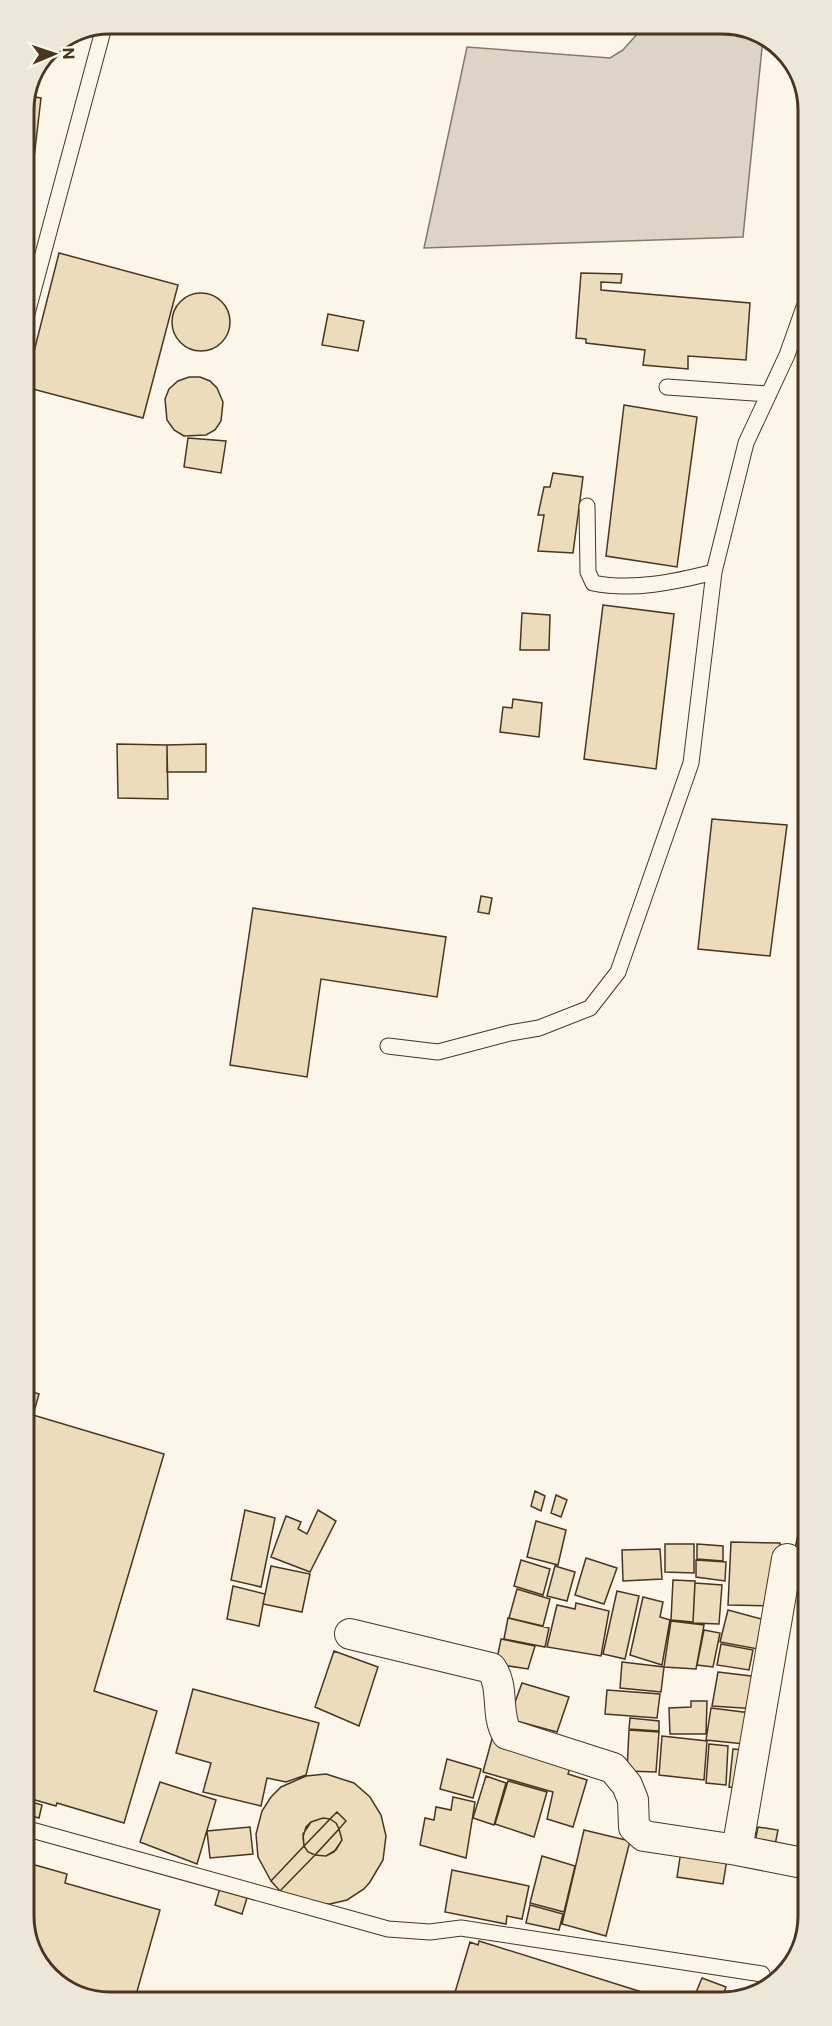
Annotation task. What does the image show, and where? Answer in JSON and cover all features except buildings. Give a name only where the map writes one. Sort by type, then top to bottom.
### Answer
[{"type":"street","points":[[736,1850],[788,1559]]},
{"type":"street","points":[[350,1634],[491,1668],[498,1677],[501,1723],[507,1734],[613,1768],[627,1785],[633,1800],[634,1827],[644,1836],[798,1862]]},
{"type":"lane","points":[[35,284],[102,36]]},
{"type":"lane","points":[[388,1046],[438,1052],[539,1028],[590,1008],[618,972],[691,763],[714,572],[746,443],[787,355],[798,325]]},
{"type":"lane","points":[[667,387],[769,394]]},
{"type":"lane","points":[[587,506],[588,572],[593,583],[608,586],[674,583],[714,572]]},
{"type":"lane","points":[[35,1831],[388,1929],[430,1932],[461,1928],[762,1974]]},
{"type":"shaded area","points":[[636,35],[726,35],[750,40],[762,47],[743,237],[424,248],[467,47],[610,58],[623,50]]}]
